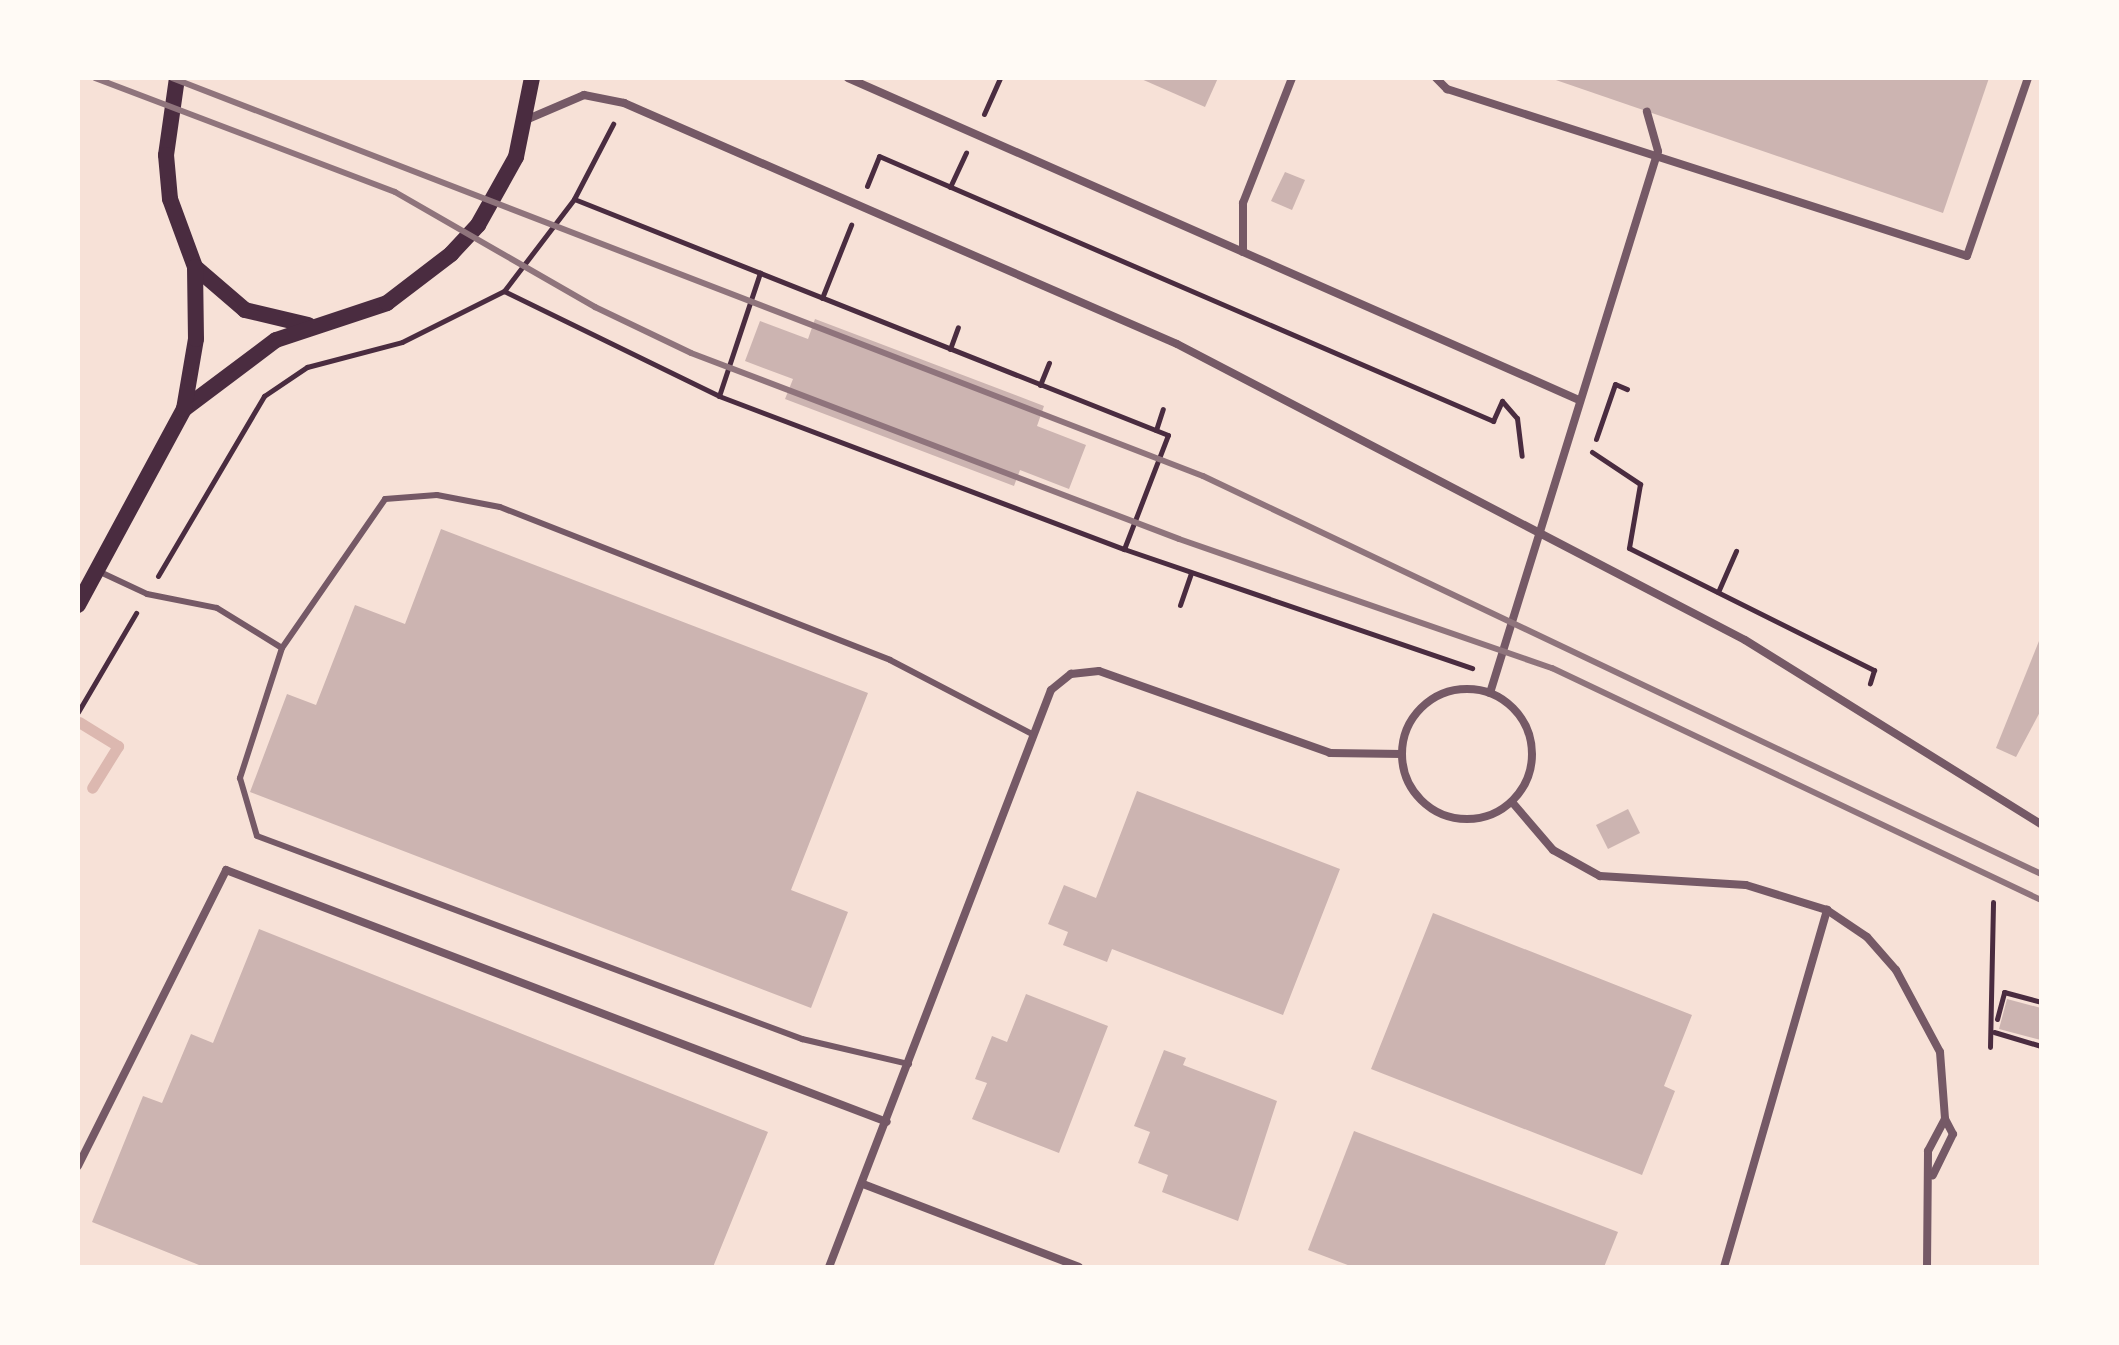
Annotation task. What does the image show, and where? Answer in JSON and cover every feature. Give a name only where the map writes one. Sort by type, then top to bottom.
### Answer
[{"type":"main road","points":[[78,605],[184,409],[196,339],[195,267],[170,199],[166,155],[177,78]]},
{"type":"main road","points":[[184,409],[243,361],[310,325],[387,303],[451,254],[499,192],[528,119],[532,78]]},
{"type":"main road","points":[[195,267],[245,310],[310,325]]},
{"type":"street","points":[[848,78],[1579,400]]},
{"type":"street","points":[[1243,252],[1243,203],[1292,78]]},
{"type":"street","points":[[1436,78],[1447,89],[1658,151],[1967,256],[2028,78]]},
{"type":"street","points":[[528,119],[563,99],[604,96],[1177,344],[1745,640],[2041,824]]},
{"type":"street","points":[[1490,693],[1658,151],[1647,112]]},
{"type":"street","points":[[829,1267],[1051,690],[1071,674],[1099,671],[1330,753],[1402,754]]},
{"type":"street","points":[[1470,689],[1490,693],[1509,704],[1531,741],[1532,763],[1512,802],[1472,819],[1450,817],[1415,794],[1402,754],[1405,734],[1430,701],[1470,689]]},
{"type":"street","points":[[1512,802],[1553,850],[1600,876],[1659,884],[1723,880],[1827,910],[1867,937],[1917,1003],[1940,1052],[1945,1119],[1953,1134],[1933,1175]]},
{"type":"street","points":[[78,1166],[226,870],[887,1122]]},
{"type":"street","points":[[1724,1267],[1827,910]]},
{"type":"street","points":[[1927,1267],[1933,1175],[1928,1151],[1945,1119]]},
{"type":"street","points":[[863,1184],[1079,1267]]},
{"type":"lane","points":[[909,1064],[802,1039],[257,836],[240,778],[282,648],[385,499],[437,495],[500,507],[890,660],[1034,735]]},
{"type":"lane","points":[[97,570],[147,594],[217,608],[282,648]]},
{"type":"path","points":[[78,712],[264,396],[307,367],[402,342],[504,291],[574,199],[613,123]]},
{"type":"path","points":[[822,298],[879,156],[1493,421],[1502,401],[1517,418],[1522,456]]},
{"type":"path","points":[[574,199],[1168,435],[1124,549]]},
{"type":"path","points":[[719,396],[760,273]]},
{"type":"path","points":[[504,291],[719,396],[1124,549],[1470,672],[1475,660]]},
{"type":"path","points":[[950,349],[958,327]]},
{"type":"path","points":[[1040,385],[1049,363]]},
{"type":"path","points":[[1627,389],[1615,384],[1590,457],[1640,484],[1629,548],[1874,670],[1870,683]]},
{"type":"path","points":[[1156,430],[1163,409]]},
{"type":"path","points":[[1718,592],[1736,551]]},
{"type":"path","points":[[1180,605],[1191,573]]},
{"type":"path","points":[[1993,902],[1993,1034]]},
{"type":"path","points":[[1990,1047],[2004,992],[2041,1002]]},
{"type":"path","points":[[1993,1034],[2039,1048]]},
{"type":"building","points":[[1139,78],[1218,78],[1205,107]]},
{"type":"building","points":[[1550,78],[1989,78],[1943,213]]},
{"type":"building","points":[[1285,172],[1305,180],[1292,210],[1271,201]]},
{"type":"building","points":[[815,319],[1044,406],[1037,426],[1086,445],[1069,489],[1020,470],[1014,486],[785,399],[793,379],[745,361],[760,321],[808,339]]},
{"type":"building","points":[[441,529],[868,693],[791,890],[848,912],[811,1008],[250,792],[287,694],[316,705],[355,605],[405,624]]},
{"type":"building","points":[[2041,636],[2041,710],[2016,757],[1996,748]]},
{"type":"building","points":[[1137,791],[1340,869],[1283,1015],[1112,949],[1107,962],[1063,945],[1068,932],[1048,924],[1064,885],[1096,898]]},
{"type":"building","points":[[1628,809],[1640,833],[1608,849],[1596,825]]},
{"type":"building","points":[[1433,913],[1692,1015],[1664,1086],[1675,1091],[1642,1175],[1371,1069]]},
{"type":"building","points":[[259,929],[768,1132],[713,1267],[204,1267],[92,1222],[143,1096],[162,1103],[191,1034],[213,1043]]},
{"type":"building","points":[[1026,994],[1108,1026],[1059,1153],[972,1119],[987,1083],[975,1079],[992,1036],[1007,1042]]},
{"type":"building","points":[[2007,999],[2041,1008],[2041,1040],[1999,1029]]},
{"type":"building","points":[[1164,1050],[1186,1058],[1183,1065],[1277,1101],[1238,1221],[1162,1192],[1168,1175],[1138,1163],[1150,1132],[1134,1126]]},
{"type":"building","points":[[1354,1131],[1618,1232],[1604,1267],[1353,1267],[1308,1250]]},
{"type":"waterway","points":[[79,722],[118,746],[92,788]]},
{"type":"railway","points":[[95,78],[395,192],[595,307],[691,353],[1179,539],[1552,668],[2041,900]]},
{"type":"railway","points":[[172,78],[1203,476],[2041,874]]}]
